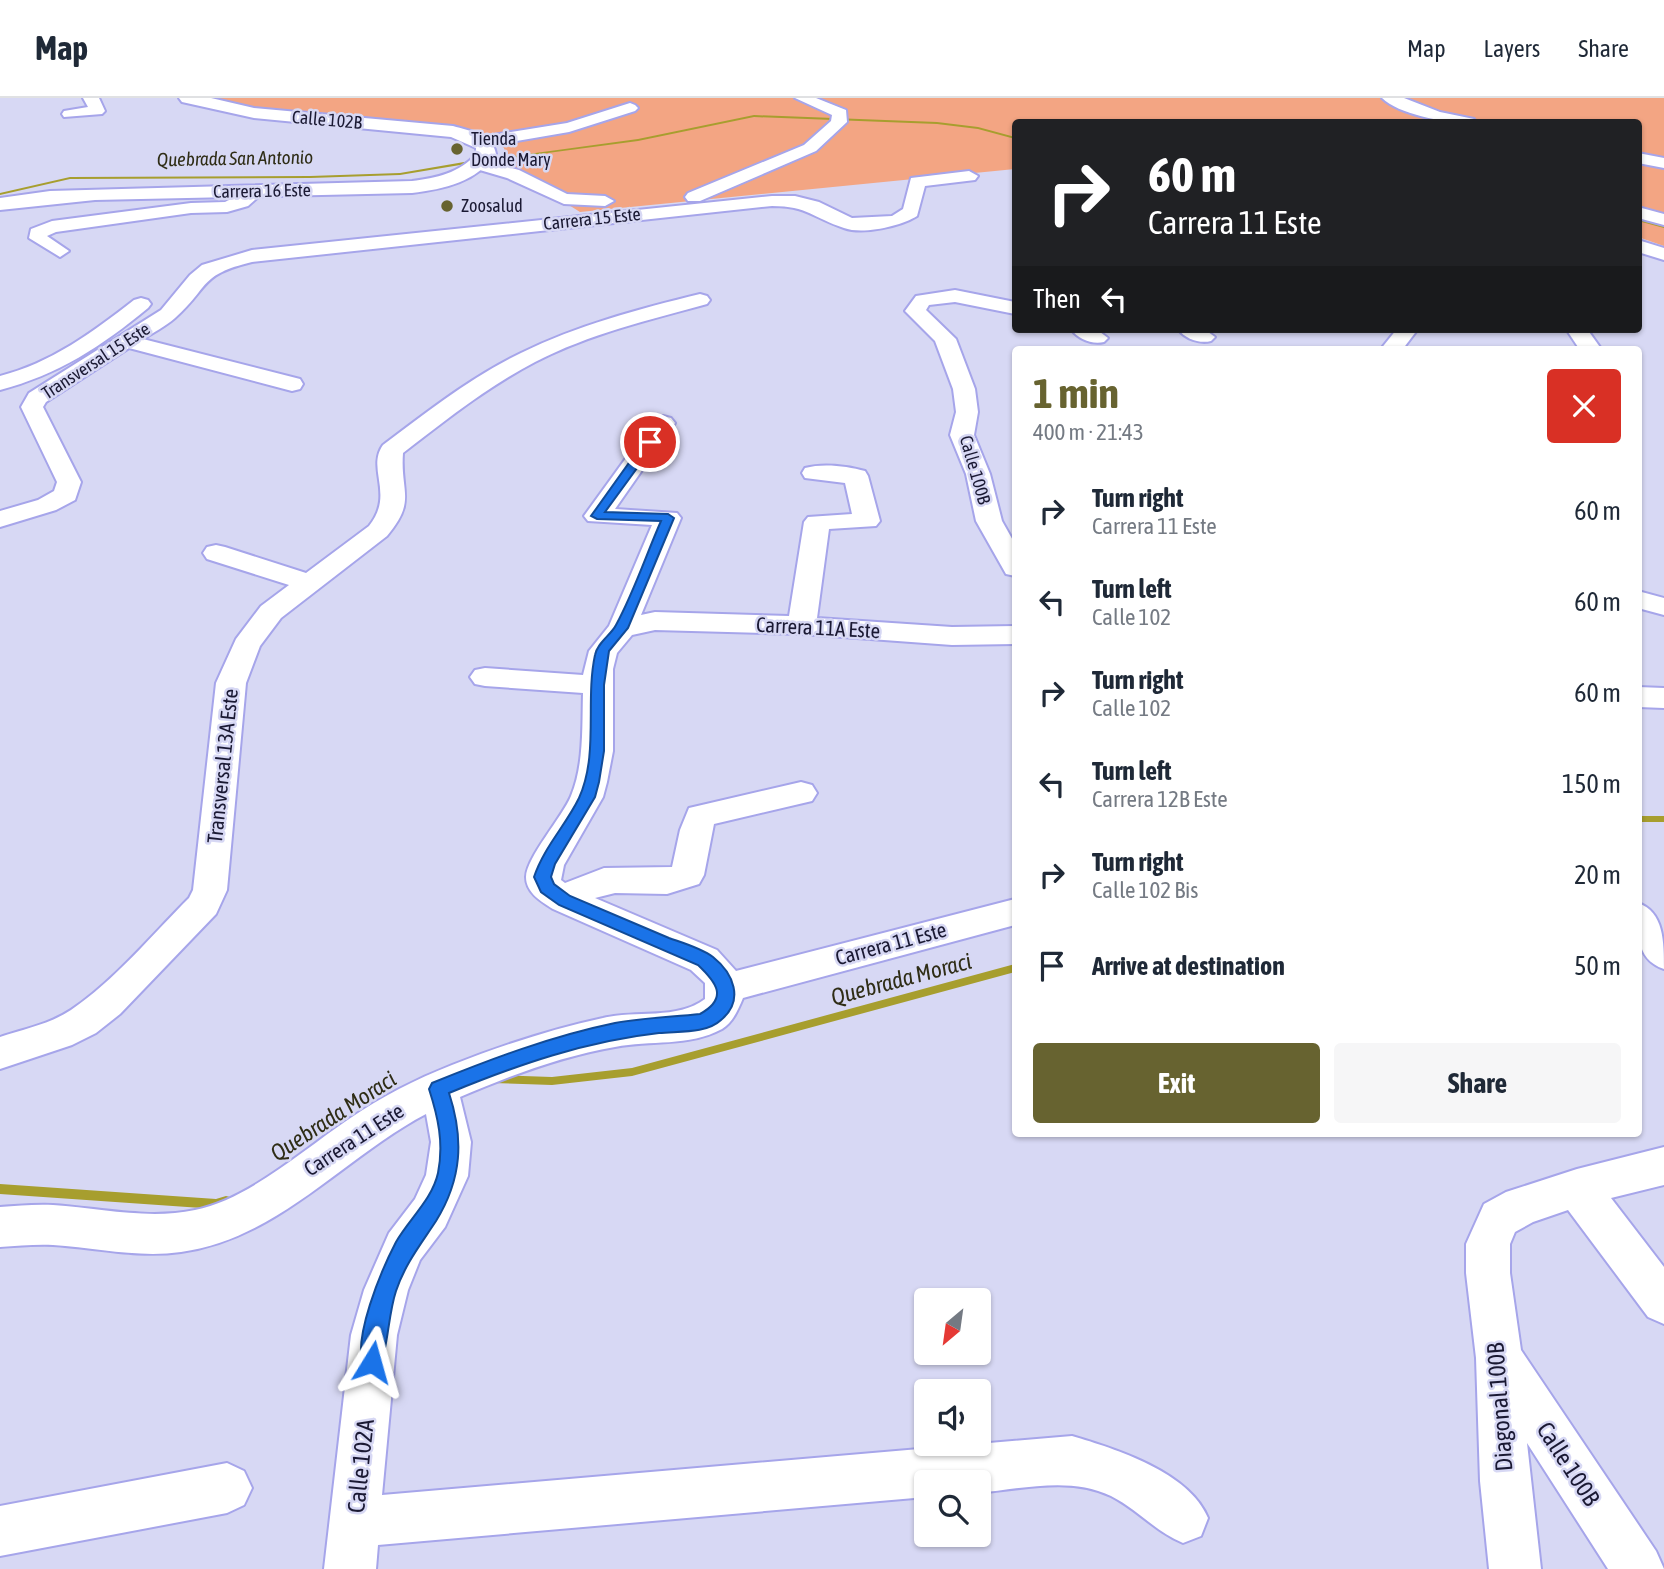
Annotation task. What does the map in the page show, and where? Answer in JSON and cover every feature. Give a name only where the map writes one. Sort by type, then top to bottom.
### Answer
[{"type":"main road","name":"Calle 102B","points":[[188,98],[254,113],[430,129],[475,139]]},
{"type":"main road","points":[[475,139],[487,150],[479,164]]},
{"type":"main road","name":"Carrera 16 Este","points":[[0,204],[83,194],[412,187],[457,176],[479,164]]},
{"type":"street","points":[[70,114],[97,111],[91,98]]},
{"type":"street","points":[[479,164],[513,174],[564,199],[580,202],[696,197],[810,148],[839,122],[840,113],[803,98]]},
{"type":"street","points":[[1390,98],[1436,116],[1452,119]]},
{"type":"street","points":[[475,139],[569,127],[630,108]]},
{"type":"street","points":[[1642,159],[1664,163]]},
{"type":"street","name":"Carrera 15 Este","points":[[223,262],[253,256],[513,227],[772,201],[795,201],[813,206],[849,224],[896,221],[911,212],[916,182],[970,176]]},
{"type":"street","points":[[60,251],[38,238],[38,233],[52,227],[191,208],[227,207],[242,202],[256,191]]},
{"type":"street","points":[[1642,213],[1664,220]]},
{"type":"street","points":[[1642,247],[1664,254]]},
{"type":"street","name":"Transversal 15 Este","points":[[0,519],[47,505],[66,495],[69,482],[32,407],[37,398],[168,314],[197,279],[223,262]]},
{"type":"street","name":"Calle 100B","points":[[1012,307],[955,296],[923,300],[915,311],[946,339],[964,389],[967,412],[962,435],[978,474],[989,521],[1012,563]]},
{"type":"street","name":"Transversal 13A Este","points":[[0,1053],[60,1034],[83,1022],[107,1003],[204,905],[209,890],[231,683],[246,645],[271,612],[378,531],[391,517],[395,505],[389,461],[391,450],[471,390],[529,357],[594,329],[700,300]]},
{"type":"street","points":[[0,383],[69,358],[98,339],[141,304]]},
{"type":"street","points":[[125,341],[292,384]]},
{"type":"street","points":[[663,423],[597,516],[668,518],[622,628],[603,650],[597,685],[597,751],[587,797],[547,864],[543,877],[547,888],[565,900],[704,960],[723,977],[726,988]]},
{"type":"street","points":[[802,625],[817,522],[867,521],[856,476],[814,473]]},
{"type":"street","points":[[216,553],[310,583]]},
{"type":"street","points":[[1642,600],[1664,607]]},
{"type":"street","name":"Carrera 11A Este","points":[[622,628],[655,621],[802,625],[952,636],[1012,635]]},
{"type":"street","points":[[485,677],[597,685]]},
{"type":"street","points":[[1642,697],[1664,698]]},
{"type":"street","points":[[565,900],[585,887],[605,880],[678,880],[687,875],[693,856],[695,831],[701,816],[800,793]]},
{"type":"street","name":"Carrera 11 Este","points":[[0,1227],[49,1225],[167,1234],[198,1230],[228,1220],[258,1203],[386,1116],[438,1089],[500,1064],[618,1030],[704,1021],[716,1014],[724,1003],[726,988],[1012,913]]},
{"type":"street","points":[[1642,922],[1664,954]]},
{"type":"street","name":"Calle 102A","points":[[351,1569],[374,1335],[386,1290],[404,1247],[430,1213],[447,1176],[451,1142],[448,1120],[438,1089]]},
{"type":"street","points":[[1664,1166],[1577,1188],[1664,1302]]},
{"type":"street","name":"Diagonal 100B","points":[[1515,1569],[1505,1481],[1499,1358],[1488,1273],[1488,1244],[1499,1218],[1521,1206],[1577,1188]]},
{"type":"street","name":"Calle 100B","points":[[1499,1358],[1638,1569]]},
{"type":"street","points":[[355,1522],[1072,1460],[1124,1476],[1182,1518]]},
{"type":"street","points":[[0,1531],[227,1488]]},
{"type":"shaded area","points":[[203,98],[1664,98],[1664,246],[1642,238],[1642,119],[1012,119],[1012,169],[580,212],[508,167],[504,148],[459,130],[269,111]]},
{"type":"waterway","name":"Quebrada San Antonio","points":[[494,159],[638,140],[754,116],[937,123],[978,128],[1012,137]]},
{"type":"waterway","name":"Quebrada San Antonio","points":[[0,194],[70,178],[400,174],[470,162]]},
{"type":"waterway","name":"Quebrada San Antonio","points":[[1642,221],[1664,227]]},
{"type":"waterway","name":"Quebrada Moraci","points":[[1642,819],[1664,819]]},
{"type":"waterway","name":"Quebrada Moraci","points":[[492,1079],[552,1081],[632,1072],[1012,969]]},
{"type":"waterway","name":"Quebrada Moraci","points":[[0,1189],[216,1204],[226,1201]]},
{"type":"place","name":"Tienda Donde Mary","points":[[457,149]]},
{"type":"place","name":"Zoosalud","points":[[447,206]]},
{"type":"route","points":[[372,1362],[374,1335],[386,1290],[404,1247],[430,1213],[447,1176],[451,1142],[448,1120],[438,1089],[500,1064],[593,1036],[618,1030],[688,1025],[704,1021],[716,1014],[724,1003],[726,988],[723,977],[704,960],[565,900],[547,888],[543,877],[547,864],[587,797],[591,782],[597,751],[598,669],[603,650],[614,634],[622,628],[668,518],[597,516],[650,442]]}]
